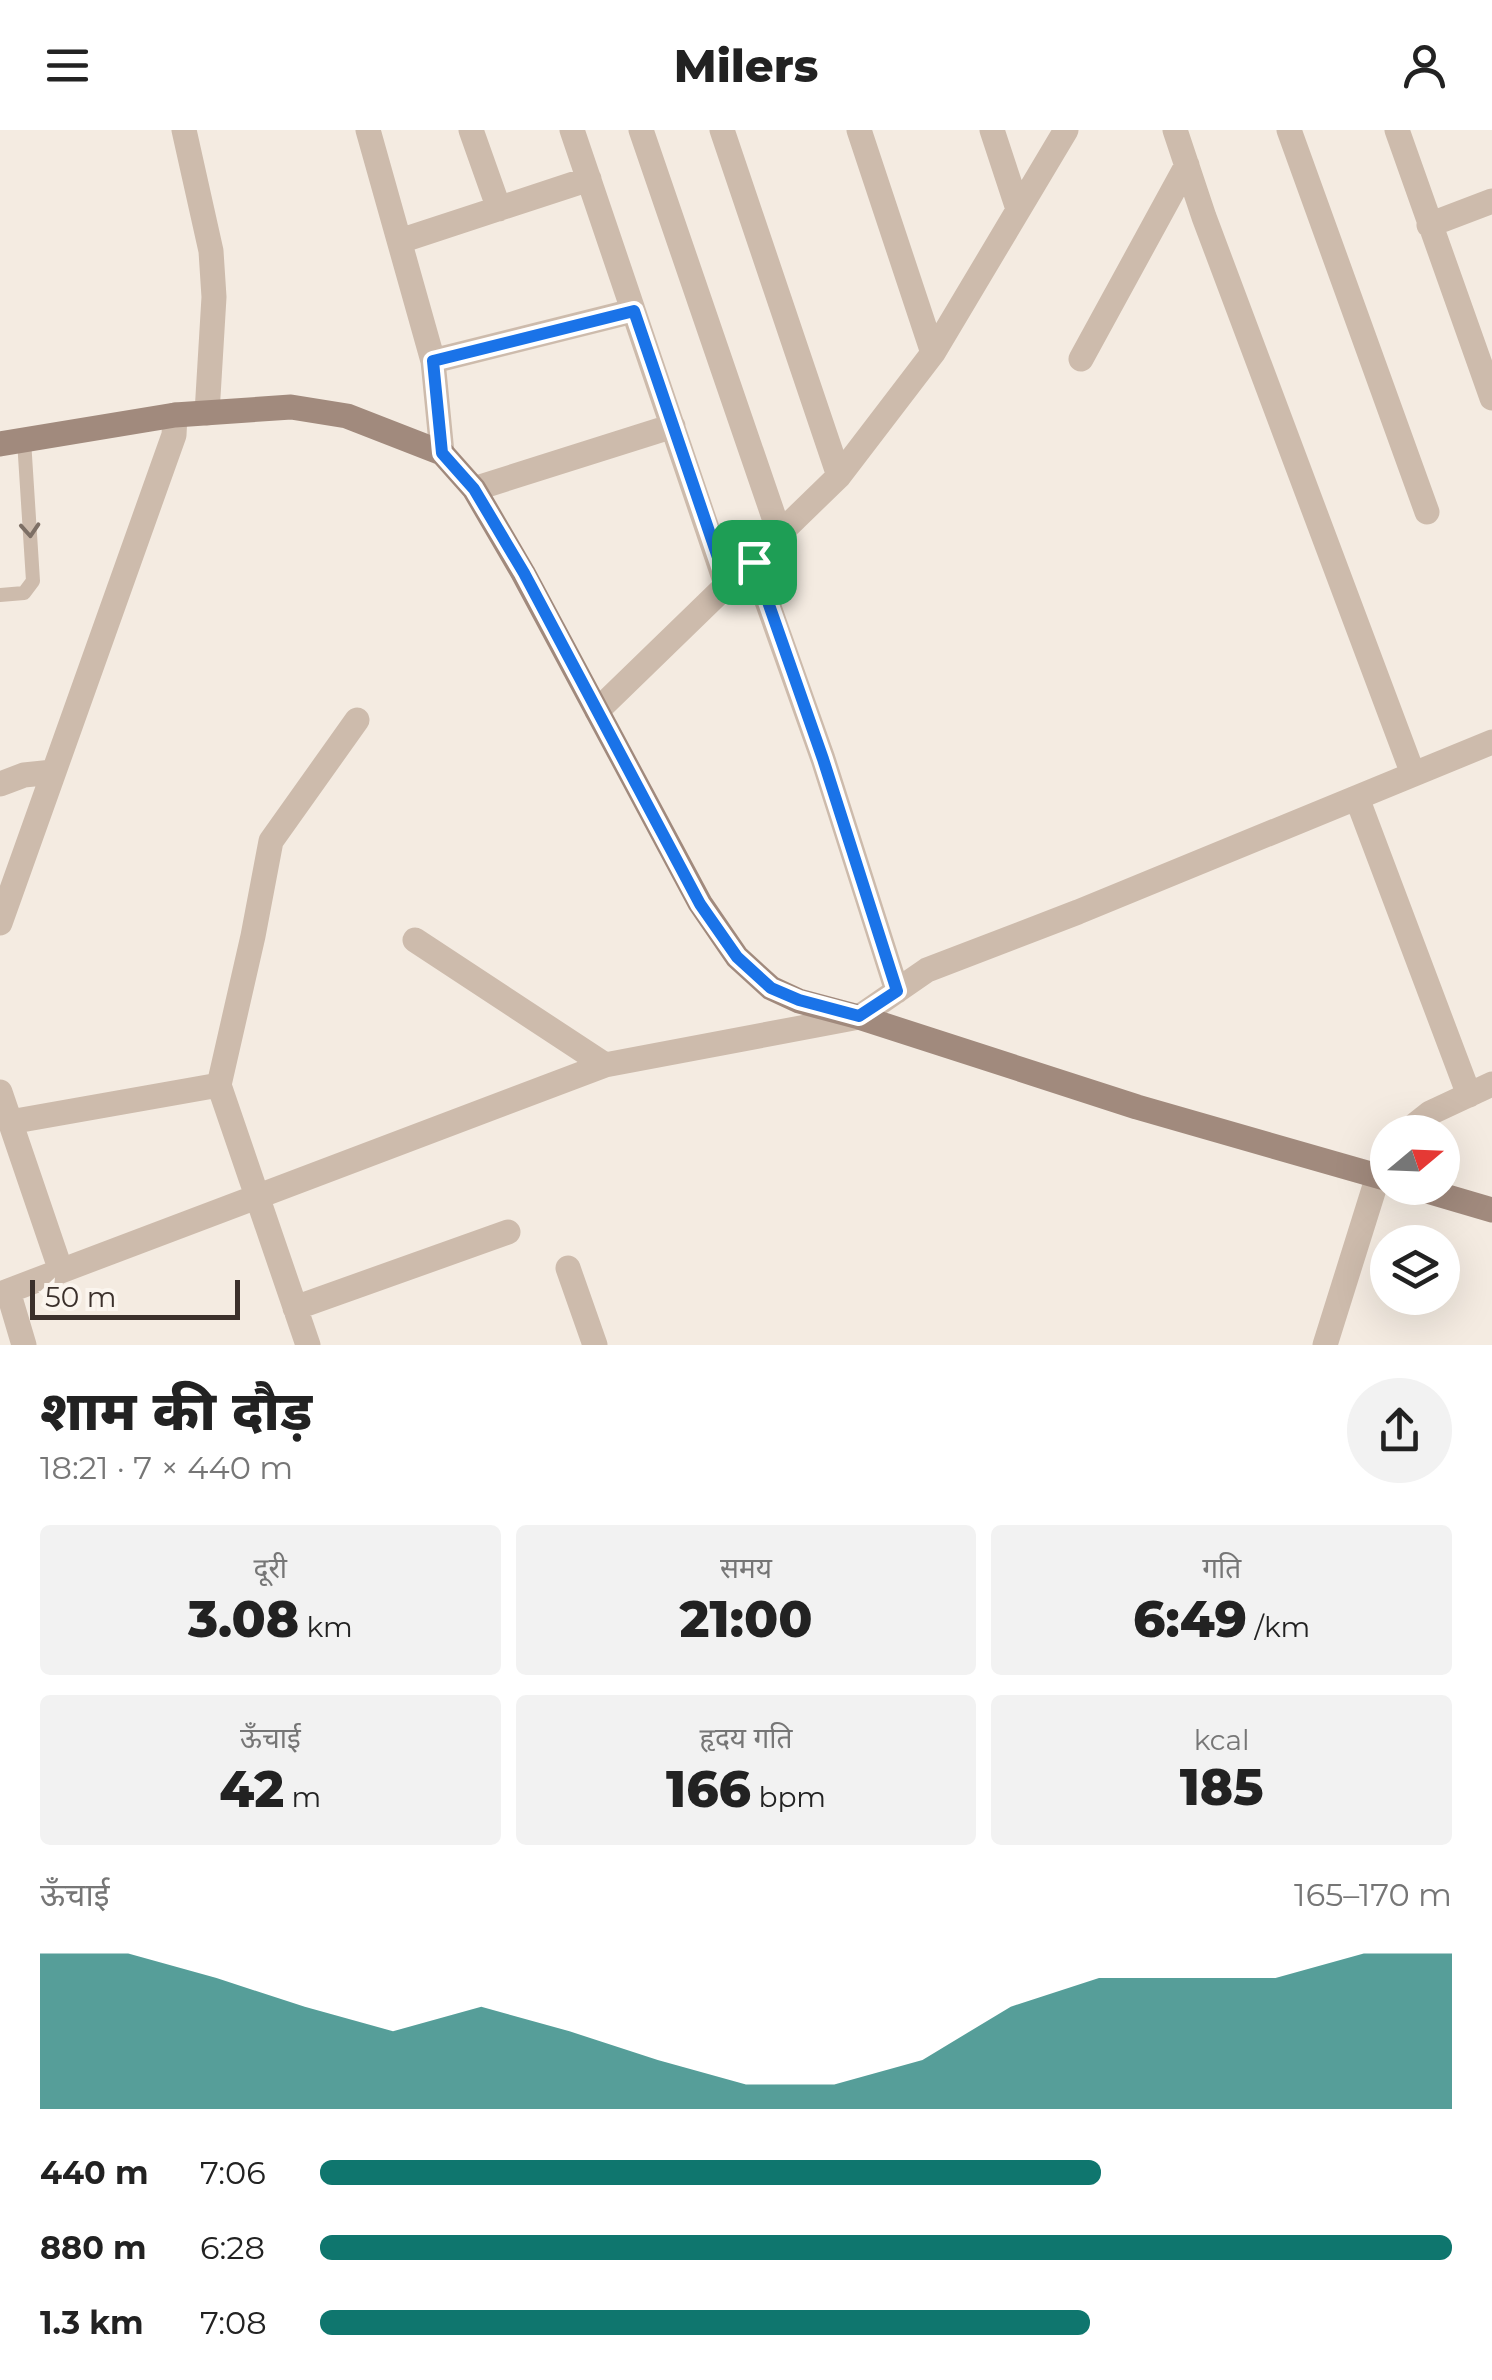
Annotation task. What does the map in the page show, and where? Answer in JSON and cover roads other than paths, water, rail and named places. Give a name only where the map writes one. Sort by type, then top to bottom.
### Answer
[{"type":"street","points":[[184,130],[211,251],[214,296],[207,413]]},
{"type":"street","points":[[368,130],[433,361],[442,453]]},
{"type":"street","points":[[472,130],[499,209]]},
{"type":"street","points":[[572,130],[728,587]]},
{"type":"street","points":[[642,130],[780,535]]},
{"type":"street","points":[[722,130],[839,476]]},
{"type":"street","points":[[859,130],[933,353]]},
{"type":"street","points":[[992,130],[1018,209]]},
{"type":"street","points":[[1175,130],[1414,774]]},
{"type":"street","points":[[1289,130],[1427,512]]},
{"type":"street","points":[[1397,130],[1492,398]]},
{"type":"street","points":[[597,711],[839,476],[933,353],[1062,132]]},
{"type":"street","points":[[1081,359],[1187,165]]},
{"type":"street","points":[[400,241],[589,179]]},
{"type":"street","points":[[1429,225],[1492,202]]},
{"type":"street","points":[[433,361],[634,311]]},
{"type":"street","points":[[12,442],[175,415],[291,407],[347,416],[442,453],[474,489],[700,904],[737,957],[771,988],[1137,1106],[1370,1168]]},
{"type":"street","points":[[0,923],[174,434],[175,415]]},
{"type":"street","points":[[474,489],[672,426]]},
{"type":"street","points":[[754,562],[823,759],[897,991]]},
{"type":"street","points":[[308,1345],[219,1085],[271,842],[357,720]]},
{"type":"street","points":[[24,1345],[4,1292],[605,1065],[859,1016],[927,970],[1492,742]]},
{"type":"street","points":[[0,784],[24,775],[53,772]]},
{"type":"street","points":[[1357,798],[1480,1090],[1427,1115]]},
{"type":"street","points":[[415,940],[605,1065]]},
{"type":"street","points":[[10,1122],[219,1085]]},
{"type":"street","points":[[0,1092],[61,1271]]},
{"type":"street","points":[[1460,1201],[1492,1210]]},
{"type":"street","points":[[1326,1345],[1373,1205]]},
{"type":"street","points":[[294,1308],[508,1232]]},
{"type":"street","points":[[568,1268],[595,1345]]},
{"type":"lane","points":[[0,594],[24,593],[33,581],[12,442]]}]
